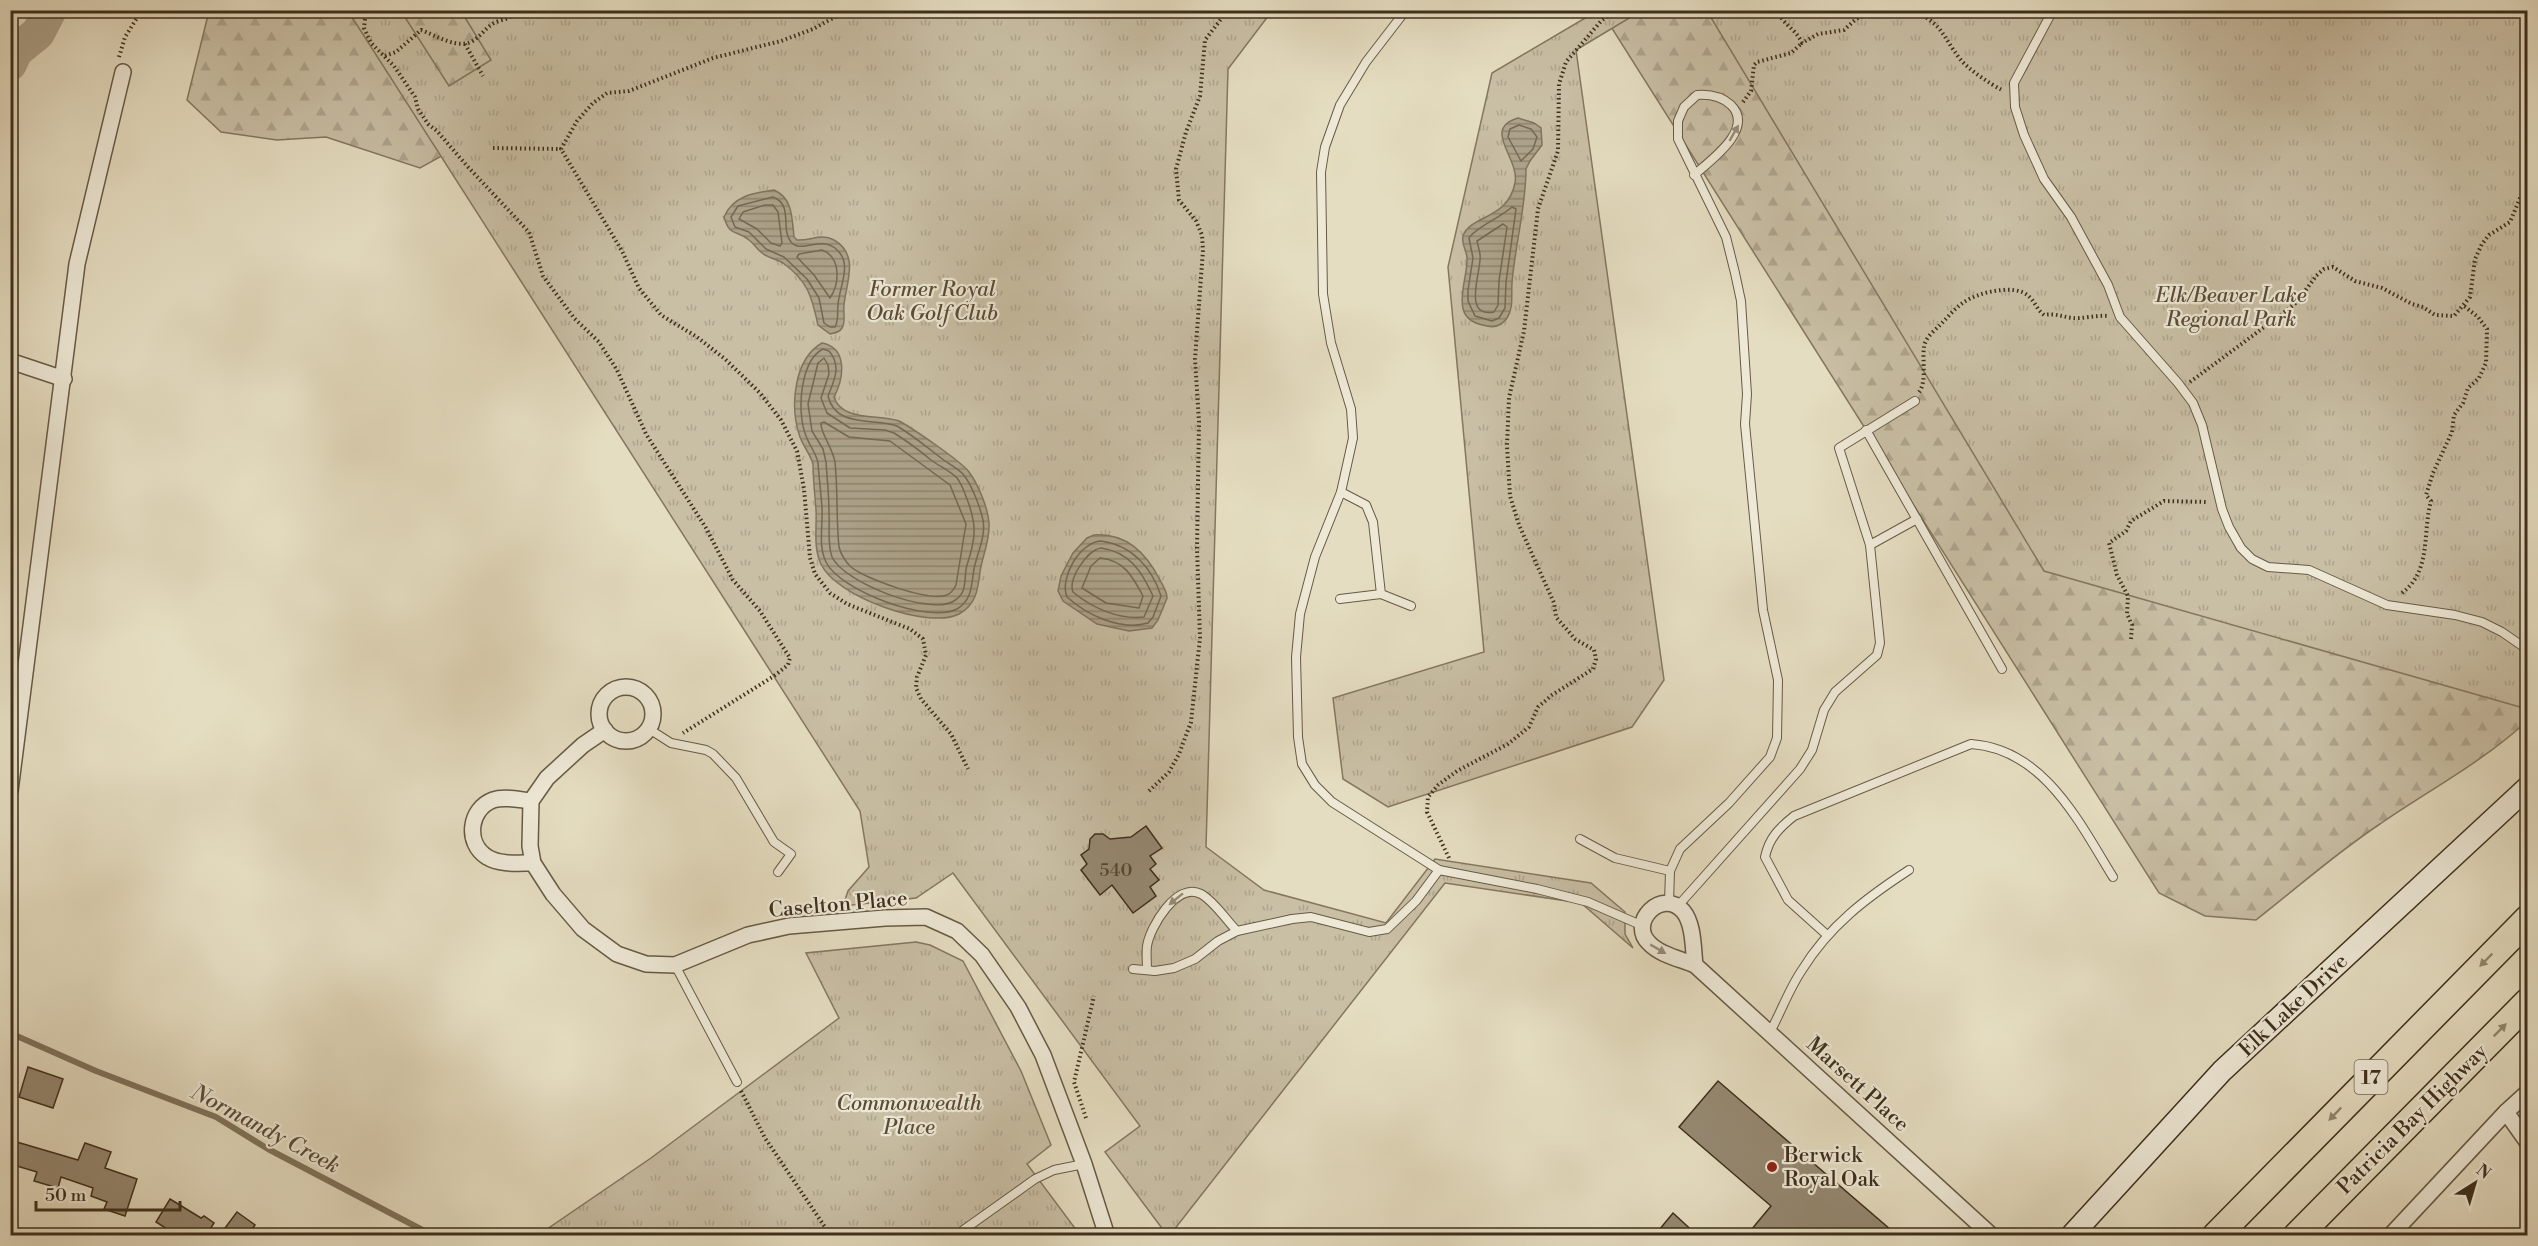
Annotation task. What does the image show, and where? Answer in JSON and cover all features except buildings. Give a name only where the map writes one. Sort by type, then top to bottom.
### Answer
[{"type":"highway","name":"17","points":[[2216,1236],[2528,919]]},
{"type":"highway","name":"Patricia Bay Highway","points":[[2297,1236],[2528,1002]]},
{"type":"street","points":[[10,791],[77,264],[123,72]]},
{"type":"street","points":[[10,361],[64,379]]},
{"type":"street","points":[[626,687],[632,687],[644,693],[652,704],[653,717],[649,729],[639,738],[627,741],[615,738],[605,730],[599,718],[601,705],[608,694],[626,687]]},
{"type":"street","points":[[533,863],[493,860],[476,848],[472,838],[472,826],[476,815],[493,800],[504,798],[531,801],[547,778],[583,745],[605,730]]},
{"type":"street","name":"Elk Lake Drive","points":[[2071,1236],[2222,1071],[2528,787]]},
{"type":"street","name":"Caselton Place","points":[[531,801],[530,846],[533,863],[553,894],[584,929],[617,954],[646,964],[675,965],[748,935],[789,927],[885,918],[926,918],[957,931],[982,955],[1018,1007],[1043,1055],[1084,1164],[1107,1236]]},
{"type":"street","points":[[1643,926],[1649,910],[1658,904],[1673,905],[1683,911],[1690,922],[1695,965]]},
{"type":"street","name":"Marsett Place","points":[[1643,926],[1642,932],[1648,942],[1658,950],[1695,965],[1992,1236]]},
{"type":"street","points":[[2390,1236],[2506,1112],[2528,1092]]},
{"type":"street","points":[[2506,1112],[2528,1143]]},
{"type":"lane","points":[[1406,10],[1366,62],[1340,105],[1325,147],[1321,172],[1323,294],[1331,343],[1351,409],[1353,438],[1341,492],[1315,557],[1300,614],[1296,657],[1298,737],[1302,764],[1315,785],[1332,802],[1439,870],[1537,889],[1588,902],[1643,926]]},
{"type":"lane","points":[[2053,10],[2014,83],[2015,107],[2024,135],[2044,179],[2071,217],[2108,285],[2120,317],[2182,387],[2193,403],[2202,425],[2229,528],[2241,548],[2252,559],[2268,567],[2309,570],[2387,605],[2455,615],[2482,622],[2502,632],[2528,650]]},
{"type":"lane","points":[[1673,905],[1670,871],[1680,849],[1729,803],[1770,757],[1777,738],[1778,710],[1778,680],[1763,610],[1748,447],[1741,301],[1726,237],[1694,175],[1678,139],[1678,121],[1684,107],[1697,94],[1711,94],[1727,101],[1736,111],[1739,123],[1733,136],[1694,175]]},
{"type":"lane","points":[[1673,905],[1800,769],[1812,750],[1824,710],[1835,692],[1877,655],[1880,643],[1870,545],[1839,448],[1915,401]]},
{"type":"lane","points":[[1866,430],[2002,669]]},
{"type":"lane","points":[[1341,492],[1366,505],[1373,522],[1381,594]]},
{"type":"lane","points":[[1870,545],[1917,519]]},
{"type":"lane","points":[[1340,599],[1381,594],[1411,606]]},
{"type":"lane","points":[[649,729],[671,744],[706,750],[729,770],[750,800],[774,842],[791,854],[777,872]]},
{"type":"lane","points":[[1827,935],[1788,900],[1765,857],[1768,843],[1778,828],[1794,816],[1971,744],[1990,745],[2007,752],[2051,784],[2064,797],[2113,877]]},
{"type":"lane","points":[[1580,839],[1615,858],[1640,866],[1670,871]]},
{"type":"lane","points":[[1133,969],[1174,968],[1237,931],[1292,919],[1311,917],[1369,932],[1387,929],[1416,901],[1439,870]]},
{"type":"lane","points":[[1770,1032],[1801,971],[1827,935],[1868,897],[1909,870]]},
{"type":"lane","points":[[1147,970],[1147,947],[1152,932],[1173,899],[1187,891],[1200,893],[1237,931]]},
{"type":"lane","points":[[675,965],[737,1082]]},
{"type":"lane","points":[[955,1236],[1035,1179],[1054,1170],[1084,1164]]},
{"type":"path","points":[[123,72],[119,56],[125,37],[142,10]]},
{"type":"path","points":[[366,10],[364,28],[371,43],[394,66],[415,97],[418,109],[428,124],[437,130],[529,232],[543,276],[574,318],[598,342],[617,370],[646,434],[706,528],[734,580],[760,611],[790,658],[788,665],[678,737],[671,744]]},
{"type":"path","points":[[384,57],[396,52],[421,30],[451,42],[465,44],[474,41],[496,22],[508,19],[515,10]]},
{"type":"path","points":[[561,149],[577,121],[593,103],[607,93],[628,90],[713,58],[781,41],[813,29],[848,10]]},
{"type":"path","points":[[1149,791],[1168,772],[1179,754],[1191,722],[1200,638],[1197,547],[1199,422],[1195,359],[1203,250],[1202,235],[1196,221],[1179,200],[1176,170],[1186,132],[1200,96],[1205,40],[1228,10]]},
{"type":"path","points":[[1449,858],[1427,812],[1428,797],[1438,785],[1456,771],[1515,738],[1529,727],[1538,707],[1552,694],[1593,669],[1596,659],[1594,650],[1575,639],[1556,618],[1554,603],[1519,525],[1510,496],[1507,446],[1509,398],[1524,331],[1538,210],[1558,151],[1559,84],[1566,63],[1602,20],[1616,10]]},
{"type":"path","points":[[1777,10],[1780,19],[1798,33],[1802,43]]},
{"type":"path","points":[[1736,111],[1751,91],[1754,65],[1772,56],[1791,52],[1818,34],[1844,30],[1856,19],[1878,10]]},
{"type":"path","points":[[1910,10],[1930,18],[1968,66],[1996,87],[2014,94]]},
{"type":"path","points":[[465,44],[483,76]]},
{"type":"path","points":[[493,148],[561,149]]},
{"type":"path","points":[[561,149],[578,181],[622,251],[639,288],[662,315],[697,337],[725,359],[760,393],[781,420],[797,451],[804,489],[810,558],[815,574],[830,593],[847,604],[910,629],[923,639],[926,655],[917,677],[916,688],[921,699],[951,734],[968,769]]},
{"type":"path","points":[[2182,387],[2297,302],[2316,276],[2325,269],[2333,267],[2355,282],[2382,288],[2435,315],[2454,316],[2470,297],[2475,259],[2482,243],[2489,235],[2510,222],[2527,181]]},
{"type":"path","points":[[1915,401],[1922,387],[1924,346],[1930,334],[1964,302],[1983,294],[2015,290],[2025,293],[2034,299],[2038,310],[2044,315],[2053,314],[2076,318],[2090,315],[2120,317]]},
{"type":"path","points":[[2397,606],[2400,595],[2422,568],[2424,543],[2428,532],[2427,517],[2431,501],[2426,495],[2433,473],[2452,432],[2454,415],[2463,403],[2468,388],[2479,378],[2486,363],[2487,329],[2478,317],[2464,306]]},
{"type":"path","points":[[2131,639],[2132,625],[2127,614],[2128,596],[2117,575],[2109,543],[2126,531],[2131,521],[2164,501],[2197,503],[2221,501]]},
{"type":"path","points":[[1088,1128],[1085,1111],[1074,1082],[1094,996]]},
{"type":"path","points":[[737,1082],[765,1138],[831,1236]]},
{"type":"green space","points":[[209,11],[704,11],[420,168],[326,137],[277,140],[221,132],[187,100]]},
{"type":"green space","name":"Former Royal Oak Golf Club","points":[[348,11],[401,11],[449,86],[491,60],[461,11],[1272,11],[1228,69],[1206,847],[1264,890],[1386,923],[1435,859],[1591,883],[1625,912],[1625,934],[1633,948],[1581,903],[1445,883],[1170,1235],[1167,1235],[1105,1152],[1140,1126],[953,873],[916,898],[843,906],[848,891],[869,867],[860,811]]},
{"type":"green space","points":[[1597,11],[1641,11],[1576,50],[1664,680],[1632,727],[1388,807],[1343,779],[1333,698],[1484,652],[1448,267],[1492,73]]},
{"type":"green space","name":"Elk/Beaver Lake Regional Park","points":[[1601,11],[2527,11],[2527,721],[2474,763],[2364,835],[2256,920],[2205,916],[2159,893]]},
{"type":"green space","name":"Elk/Beaver Lake Regional Park","points":[[1707,11],[2527,11],[2527,709],[2044,571]]},
{"type":"green space","name":"Commonwealth Place","points":[[916,942],[930,945],[963,961],[1021,1071],[1051,1145],[1027,1164],[1080,1235],[537,1236],[651,1158],[839,1018],[806,953]]},
{"type":"water","points":[[1518,118],[1541,128],[1542,145],[1526,169],[1513,269],[1511,310],[1503,322],[1490,327],[1474,322],[1463,308],[1467,258],[1463,236],[1473,224],[1505,204],[1511,195],[1515,173],[1502,137],[1507,123]]},
{"type":"water","points":[[774,190],[785,198],[788,204],[794,237],[797,240],[829,238],[842,246],[847,253],[850,270],[844,305],[844,323],[838,332],[830,334],[818,325],[808,290],[798,276],[783,263],[764,255],[745,237],[731,231],[726,224],[724,217],[738,200],[751,194]]},
{"type":"water","points":[[822,343],[830,346],[840,357],[842,365],[840,381],[834,397],[838,405],[853,414],[899,421],[957,460],[976,483],[987,510],[988,536],[975,596],[969,606],[959,614],[945,618],[926,617],[905,614],[884,607],[844,588],[830,576],[821,564],[816,544],[813,464],[799,434],[795,397],[800,371],[805,360]]},
{"type":"water","points":[[1094,535],[1106,535],[1126,541],[1142,553],[1154,570],[1165,589],[1167,598],[1152,628],[1129,631],[1097,624],[1063,601],[1058,591],[1061,576],[1073,553],[1087,538]]},
{"type":"waterway","points":[[10,64],[16,51],[38,33],[50,10]]},
{"type":"waterway","name":"Normandy Creek","points":[[10,1033],[96,1071],[216,1117],[268,1149],[434,1236]]},
{"type":"place","name":"Berwick Royal Oak","points":[[1772,1167]]}]
